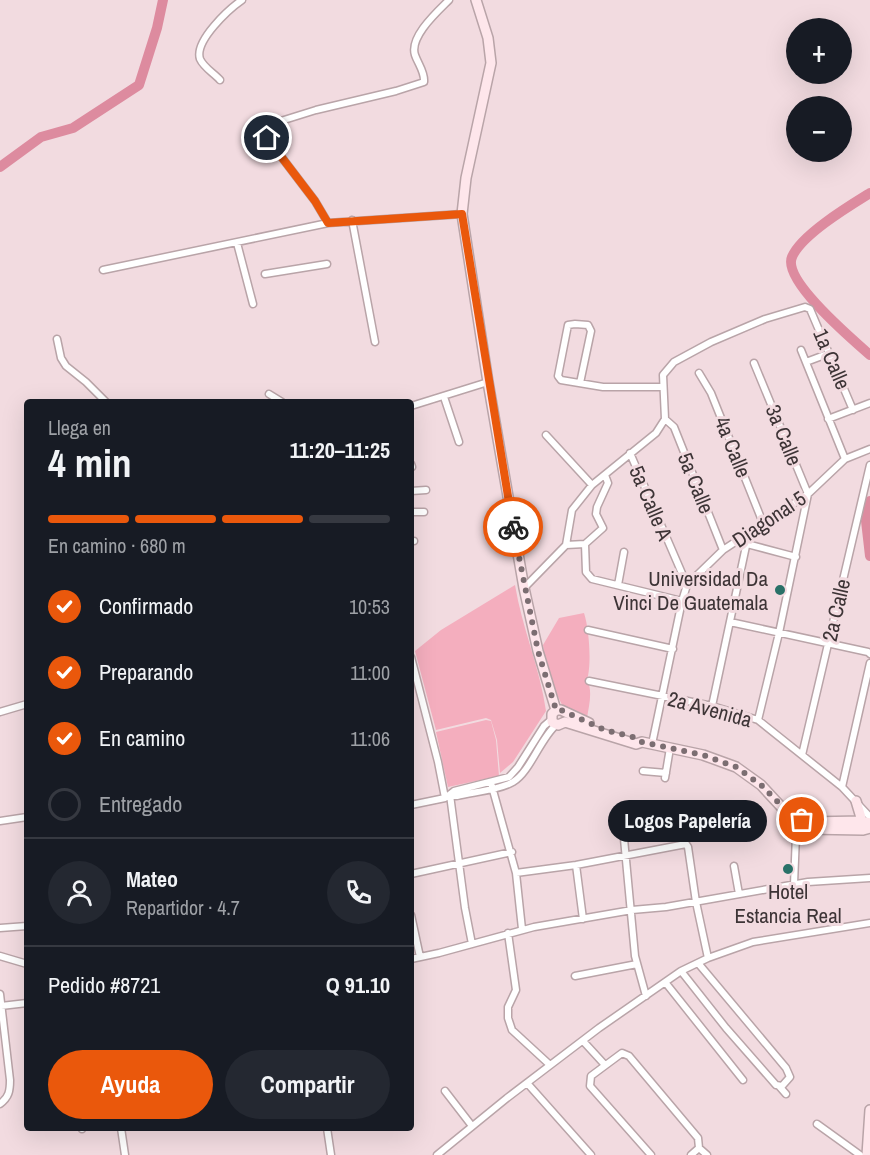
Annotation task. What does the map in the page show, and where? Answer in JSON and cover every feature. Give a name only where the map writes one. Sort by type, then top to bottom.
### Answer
[{"type":"main road","points":[[476,0],[488,38],[491,63],[466,178],[462,214],[488,382],[524,588],[538,651],[559,718],[637,738],[647,743],[703,755],[736,767],[761,785],[783,810],[801,823],[868,822],[856,801]]},
{"type":"main road","points":[[867,1155],[870,1110]]},
{"type":"street","points":[[220,80],[205,66],[200,58],[200,51],[205,38],[214,27],[233,6],[242,0]]},
{"type":"street","points":[[328,223],[315,201],[267,138],[264,133],[268,125],[315,110],[424,82],[425,78],[415,56],[414,44],[420,33],[449,0]]},
{"type":"street","points":[[103,270],[328,223],[462,214]]},
{"type":"street","points":[[352,220],[375,342]]},
{"type":"street","points":[[237,243],[253,304]]},
{"type":"street","points":[[265,274],[327,264]]},
{"type":"street","name":"1a Calle","points":[[663,387],[663,375],[674,362],[711,342],[765,319],[800,308],[810,309],[853,410]]},
{"type":"street","points":[[524,588],[566,544],[572,510],[592,484],[656,433],[665,419],[663,387],[603,387],[561,380],[558,376],[568,325],[572,324],[588,325],[591,331],[580,383]]},
{"type":"street","points":[[57,339],[61,358],[66,366],[103,399]]},
{"type":"street","points":[[801,350],[845,459]]},
{"type":"street","points":[[806,362],[830,352]]},
{"type":"street","name":"3a Calle","points":[[754,363],[808,494]]},
{"type":"street","name":"4a Calle","points":[[699,373],[711,393],[763,523]]},
{"type":"street","points":[[414,405],[488,382]]},
{"type":"street","points":[[269,394],[277,399]]},
{"type":"street","points":[[444,397],[459,442]]},
{"type":"street","points":[[828,419],[870,403]]},
{"type":"street","name":"5a Calle","points":[[665,419],[674,427],[723,550]]},
{"type":"street","points":[[546,435],[592,484]]},
{"type":"street","name":"Diagonal 5","points":[[647,743],[663,696],[681,601],[687,585],[723,550],[808,494],[845,459],[870,449]]},
{"type":"street","name":"5a Calle A","points":[[630,453],[687,585]]},
{"type":"street","name":"2a Calle","points":[[802,755],[870,465]]},
{"type":"street","points":[[566,544],[585,544],[603,528],[596,514],[608,483],[605,475]]},
{"type":"street","points":[[414,491],[426,490]]},
{"type":"street","points":[[758,720],[796,557],[808,494]]},
{"type":"street","points":[[414,512],[424,512]]},
{"type":"street","points":[[712,706],[750,532]]},
{"type":"street","points":[[585,544],[586,572],[592,579],[681,601]]},
{"type":"street","points":[[747,544],[796,557]]},
{"type":"street","points":[[618,585],[624,552]]},
{"type":"street","points":[[730,622],[870,654]]},
{"type":"street","points":[[588,630],[673,649]]},
{"type":"street","points":[[842,787],[870,663]]},
{"type":"street","points":[[414,669],[448,796],[472,944]]},
{"type":"street","name":"2a Avenida","points":[[589,681],[712,706],[758,720],[842,787],[856,801]]},
{"type":"street","points":[[0,712],[24,705]]},
{"type":"street","points":[[414,804],[457,796],[509,777],[544,726],[559,718]]},
{"type":"street","points":[[643,771],[665,775],[670,748]]},
{"type":"street","points":[[492,785],[512,852],[522,929]]},
{"type":"street","points":[[0,821],[24,817]]},
{"type":"street","points":[[794,884],[796,835],[801,823]]},
{"type":"street","points":[[620,827],[623,828],[627,856],[637,964],[646,996]]},
{"type":"street","points":[[516,873],[576,865],[686,844],[708,958]]},
{"type":"street","points":[[414,873],[512,852]]},
{"type":"street","points":[[576,865],[584,920]]},
{"type":"street","points":[[734,866],[739,894]]},
{"type":"street","points":[[414,958],[522,929],[632,910],[666,908],[794,884],[870,878]]},
{"type":"street","points":[[438,1155],[550,1065],[681,971],[708,958],[753,942],[870,923]]},
{"type":"street","points":[[0,928],[24,926]]},
{"type":"street","points":[[414,929],[420,957]]},
{"type":"street","points":[[508,933],[516,990],[508,1007],[508,1018],[512,1030],[550,1065]]},
{"type":"street","points":[[0,956],[24,963]]},
{"type":"street","points":[[699,963],[786,1068],[790,1077],[779,1086]]},
{"type":"street","points":[[575,976],[637,964]]},
{"type":"street","points":[[681,971],[726,1028],[786,1094]]},
{"type":"street","points":[[665,982],[743,1080]]},
{"type":"street","points":[[0,994],[10,1080],[10,1093],[0,1104]]},
{"type":"street","points":[[1,1005],[24,1003]]},
{"type":"street","points":[[583,1041],[605,1065]]},
{"type":"street","points":[[651,1155],[590,1086],[591,1076],[622,1053],[629,1056],[698,1138],[699,1148],[707,1155]]},
{"type":"street","points":[[527,1083],[591,1155]]},
{"type":"street","points":[[445,1091],[472,1126]]},
{"type":"street","points":[[817,1124],[860,1155]]},
{"type":"street","points":[[121,1131],[125,1155]]},
{"type":"street","points":[[327,1131],[331,1155]]},
{"type":"street","points":[[691,1155],[699,1148]]},
{"type":"shaded area","points":[[515,585],[540,679],[546,711],[513,762],[500,773],[497,740],[491,720],[486,718],[436,730],[415,651],[441,630]]},
{"type":"shaded area","points":[[584,613],[590,656],[587,680],[590,698],[587,718],[562,705],[552,684],[543,645],[559,618]]},
{"type":"shaded area","points":[[486,720],[491,721],[496,740],[499,776],[448,787],[436,732]]},
{"type":"waterway","points":[[0,167],[41,137],[73,128],[139,85],[157,28],[163,0]]},
{"type":"waterway","points":[[870,193],[815,231],[797,248],[792,257],[792,267],[808,294],[870,355]]},
{"type":"waterway","points":[[870,501],[866,521],[870,556]]},
{"type":"way so far","points":[[513,527],[538,651],[556,710],[559,709],[605,730],[637,738],[642,742],[703,755],[736,767],[802,820]]},
{"type":"place","name":"Universidad Da Vinci De Guatemala","points":[[780,590]]},
{"type":"place","name":"Logos Papelería","points":[[802,820]]},
{"type":"place","name":"Hotel Estancia Real","points":[[788,869]]},
{"type":"route","points":[[267,138],[315,201],[328,223],[462,214],[513,527]]}]
